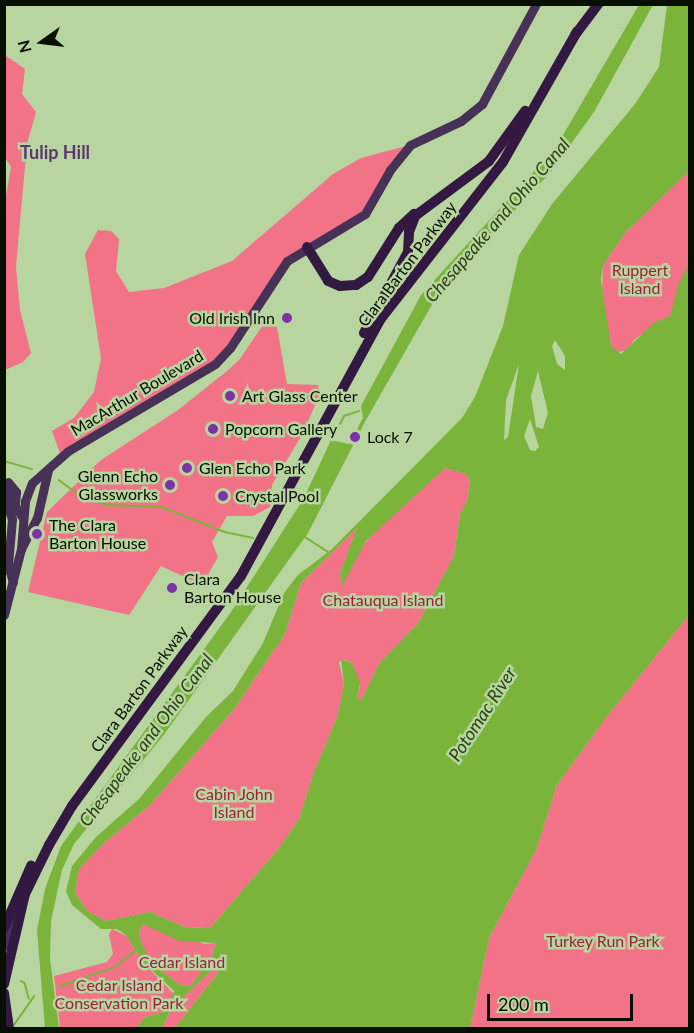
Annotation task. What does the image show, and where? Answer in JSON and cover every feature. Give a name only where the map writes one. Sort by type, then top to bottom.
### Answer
[{"type":"highway","name":"Clara Barton Parkway","points":[[4,928],[22,883],[68,800],[230,581],[263,529],[405,259],[410,226],[421,209],[464,181],[500,149],[598,4]]},
{"type":"highway","name":"Clara Barton Parkway","points":[[26,894],[72,806],[241,576],[380,320],[481,192],[507,155],[578,32]]},
{"type":"highway","points":[[464,181],[482,177],[484,181],[481,192]]},
{"type":"highway","points":[[307,247],[324,276],[345,287],[368,277],[399,228],[421,209]]},
{"type":"highway","points":[[385,251],[392,243],[399,242],[405,259]]},
{"type":"highway","points":[[364,357],[380,320]]},
{"type":"highway","points":[[337,398],[346,387]]},
{"type":"highway","points":[[4,984],[26,894]]},
{"type":"highway","points":[[4,993],[9,1029]]},
{"type":"main road","name":"MacArthur Boulevard","points":[[32,483],[51,465],[215,364],[230,348],[272,278],[286,261],[365,214],[390,170],[410,145],[461,122],[482,104],[536,4]]},
{"type":"main road","points":[[4,615],[21,549],[37,518],[43,496],[43,483],[51,465]]},
{"type":"main road","points":[[6,483],[32,483],[39,486],[43,496]]},
{"type":"main road","points":[[6,483],[16,492],[15,503],[21,549]]},
{"type":"main road","points":[[13,582],[8,565],[17,518],[32,483]]},
{"type":"main road","points":[[4,498],[17,518],[28,522],[37,518]]},
{"type":"main road","name":"Clara Barton Parkway","points":[[4,946],[26,894]]},
{"type":"green space","points":[[5,55],[25,69],[22,94],[36,112],[27,144],[16,267],[20,310],[31,353],[23,362],[5,370],[4,207],[11,167],[5,157]]},
{"type":"green space","points":[[410,145],[365,214],[286,261],[215,364],[61,456],[52,431],[74,418],[94,392],[101,358],[85,254],[98,230],[111,231],[119,239],[116,271],[129,292],[164,288],[232,261],[333,174],[361,158]]},
{"type":"green space","name":"Ruppert Island","points":[[689,171],[689,264],[674,308],[670,316],[635,339],[627,350],[615,353],[611,346],[602,296],[603,265],[625,233]]},
{"type":"green space","name":"Glen Echo Park","points":[[263,325],[277,327],[287,384],[318,385],[320,394],[302,435],[272,485],[270,507],[253,516],[227,516],[212,542],[218,557],[202,585],[161,566],[129,615],[28,592],[47,512],[101,460],[178,410],[227,371],[240,359]]},
{"type":"green space","name":"Cabin John Island","points":[[445,468],[466,474],[470,481],[467,501],[460,514],[454,556],[419,622],[379,664],[362,699],[357,699],[360,686],[352,663],[343,659],[339,662],[344,684],[338,715],[314,772],[299,819],[280,847],[211,927],[187,928],[150,912],[106,921],[87,911],[75,892],[79,869],[104,843],[150,805],[235,708],[285,634],[301,583],[357,528],[340,574],[376,530]]},
{"type":"green space","name":"Turkey Run Park","points":[[689,615],[689,1028],[470,1028],[489,938],[536,850],[557,785],[608,715]]},
{"type":"green space","name":"Cedar Island Conservation Park","points":[[143,924],[205,944],[216,943],[212,956],[191,986],[180,985],[152,964],[141,943],[139,931]]},
{"type":"green space","name":"Cedar Island Conservation Park","points":[[112,929],[127,936],[142,961],[175,995],[164,1012],[145,1017],[136,1028],[60,1028],[54,976],[107,962],[113,954],[109,934]]},
{"type":"green space","name":"Cedar Island Conservation Park","points":[[218,964],[218,973],[175,1028],[162,1028],[171,1009]]},
{"type":"water","name":"Chesapeake and Ohio Canal","points":[[639,5],[653,5],[594,112],[550,173],[442,287],[366,420],[308,533],[163,736],[74,844],[62,870],[51,921],[50,959],[59,1028],[45,1028],[37,930],[45,889],[61,846],[231,612],[304,498],[331,440],[349,444],[363,418],[361,406],[421,295],[556,147]]},
{"type":"water","name":"Potomac River","points":[[667,5],[689,5],[689,171],[625,233],[603,265],[601,280],[611,346],[621,354],[655,322],[670,316],[679,283],[689,264],[689,615],[608,715],[557,785],[536,850],[489,938],[470,1028],[175,1028],[218,973],[218,964],[171,1009],[162,1028],[136,1028],[145,1017],[164,1012],[174,991],[142,961],[127,936],[117,929],[101,929],[72,905],[66,891],[72,866],[96,837],[139,799],[206,717],[233,691],[263,643],[284,593],[298,575],[332,549],[462,418],[475,397],[503,326],[519,255],[552,204],[635,104],[659,67]],"holes":[[[555,340],[565,356],[565,370],[557,364],[552,346]],[[519,364],[508,437],[504,440],[506,400]],[[538,371],[548,413],[543,429],[536,427],[531,396]],[[530,419],[539,447],[535,451],[530,450],[524,436]],[[445,468],[466,474],[470,481],[467,501],[460,514],[454,556],[419,622],[379,664],[362,699],[357,699],[360,683],[352,663],[341,659],[344,684],[338,715],[314,772],[299,819],[280,847],[211,927],[187,928],[150,912],[106,921],[87,911],[75,892],[79,869],[104,843],[150,805],[235,708],[285,634],[301,583],[357,528],[340,574],[342,586],[366,541]],[[143,924],[179,941],[216,943],[212,956],[191,986],[180,985],[152,964],[141,942],[139,931]]]},
{"type":"waterway","points":[[332,440],[344,416],[359,411]]},
{"type":"waterway","points":[[4,461],[32,469]]},
{"type":"waterway","points":[[59,480],[80,495],[107,505],[162,507],[225,532],[253,538]]},
{"type":"waterway","points":[[305,537],[328,552]]},
{"type":"waterway","points":[[61,986],[115,967],[137,949]]},
{"type":"waterway","points":[[21,981],[25,983],[29,998]]},
{"type":"waterway","points":[[14,1025],[34,996]]},
{"type":"place","name":"Old Irish Inn","points":[[287,318]]},
{"type":"place","name":"Art Glass Center","points":[[230,396]]},
{"type":"place","name":"Popcorn Gallery","points":[[213,429]]},
{"type":"place","name":"Lock 7","points":[[355,437]]},
{"type":"place","name":"Glen Echo Park","points":[[187,468]]},
{"type":"place","name":"Glenn Echo Glassworks","points":[[170,485]]},
{"type":"place","name":"Crystal Pool","points":[[223,496]]},
{"type":"place","name":"The Clara Barton House","points":[[37,534]]},
{"type":"place","name":"Clara Barton House","points":[[172,588]]},
{"type":"district","name":"Tulip Hill","points":[[55,152]]},
{"type":"park label","name":"Chatauqua Island","points":[[383,600]]},
{"type":"park label","name":"Cedar Island","points":[[182,962]]}]
